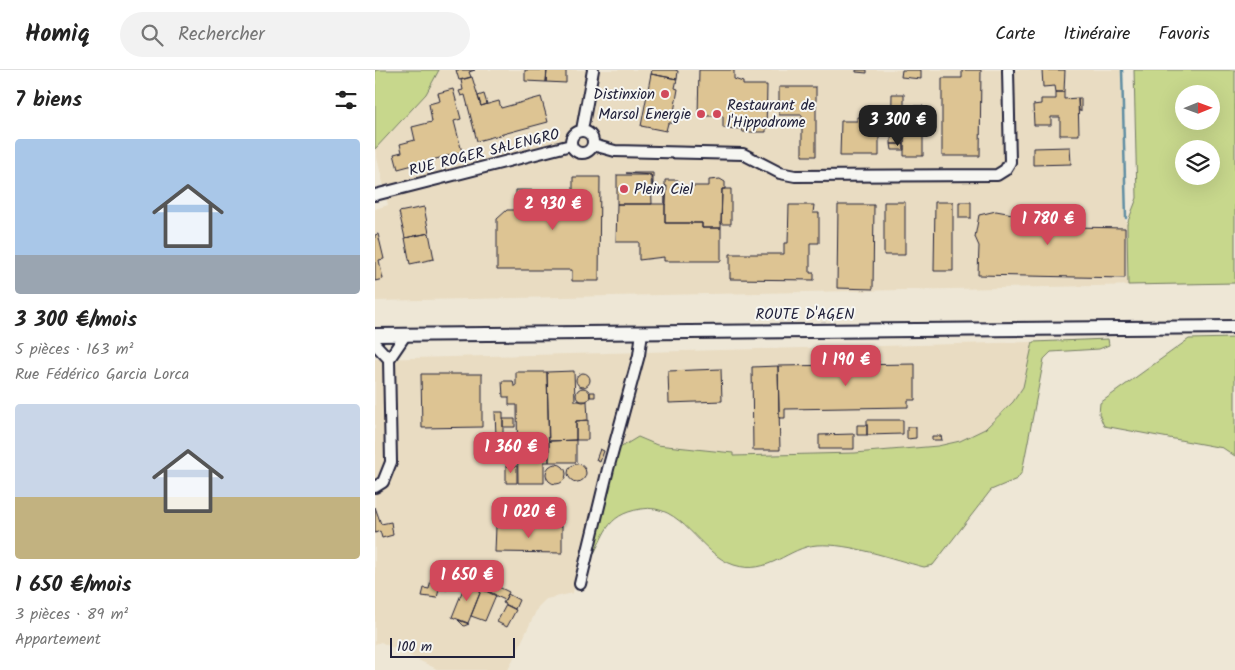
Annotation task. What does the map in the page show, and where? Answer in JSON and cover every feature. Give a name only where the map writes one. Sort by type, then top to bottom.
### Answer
[{"type":"main road","name":"ROUTE D'AGEN","points":[[375,335],[1235,326]]},
{"type":"street","points":[[582,130],[593,70]]},
{"type":"street","points":[[593,145],[615,151],[743,154],[780,173],[795,176],[997,175],[1005,170],[1010,162],[1008,70]]},
{"type":"street","points":[[582,130],[591,135],[593,145],[589,151],[582,154],[575,151],[571,145],[573,135],[582,130]]},
{"type":"street","name":"RUE ROGER SALENGRO","points":[[375,195],[571,145]]},
{"type":"street","points":[[580,584],[608,469],[639,355],[641,332]]},
{"type":"street","points":[[375,487],[383,482],[391,462],[389,359],[406,334]]},
{"type":"street","points":[[375,344],[389,359]]},
{"type":"shaded area","points":[[439,70],[1121,70],[1125,219],[1127,224],[1137,198],[1134,70],[1235,70],[1235,283],[375,301],[375,209],[388,205],[375,149],[426,94]]},
{"type":"shaded area","points":[[1033,342],[1023,387],[1013,402],[985,429],[960,441],[938,446],[855,453],[733,456],[732,453],[657,445],[638,437],[576,575],[573,593],[546,599],[538,607],[508,670],[439,670],[381,642],[375,644],[375,359]]},
{"type":"green space","points":[[375,70],[439,70],[426,94],[375,149]]},
{"type":"green space","points":[[1134,70],[1235,70],[1235,283],[1128,285],[1127,224],[1137,198]]},
{"type":"green space","points":[[1235,338],[1235,456],[1223,448],[1104,426],[1099,414],[1100,403],[1189,339]]},
{"type":"green space","points":[[1108,339],[1109,345],[1099,349],[1051,352],[1044,359],[1022,472],[1017,479],[991,490],[933,565],[924,567],[843,546],[817,545],[807,547],[758,567],[734,565],[710,551],[690,530],[668,513],[655,509],[641,509],[629,512],[613,521],[607,528],[589,562],[576,575],[605,457],[638,437],[657,445],[733,453],[733,456],[855,453],[938,446],[960,441],[985,429],[1013,402],[1023,387],[1033,342]]},
{"type":"building","points":[[456,70],[475,70],[469,72],[471,77],[459,80]]},
{"type":"building","points":[[525,70],[547,70],[546,82],[525,81]]},
{"type":"building","points":[[547,70],[566,70],[566,83],[546,82]]},
{"type":"building","points":[[652,70],[678,71],[677,79],[651,74]]},
{"type":"building","points":[[699,70],[734,70],[734,79],[743,82],[743,85],[767,85],[766,132],[743,132],[742,129],[723,128],[723,116],[698,116]]},
{"type":"building","points":[[856,70],[867,70],[867,73],[856,72]]},
{"type":"building","points":[[902,70],[921,70],[921,79],[901,77]]},
{"type":"building","points":[[962,70],[981,70],[980,156],[942,156],[942,78],[962,78]]},
{"type":"building","points":[[1042,70],[1065,70],[1064,92],[1056,92],[1055,86],[1043,87]]},
{"type":"building","points":[[651,74],[677,79],[675,88],[678,89],[672,123],[668,123],[666,131],[641,126]]},
{"type":"building","points":[[472,77],[481,106],[499,101],[501,108],[541,97],[548,122],[477,141],[465,95],[461,96],[459,91],[463,90],[461,80]]},
{"type":"building","points":[[779,87],[816,87],[816,156],[802,156],[802,115],[779,115]]},
{"type":"building","points":[[453,89],[461,119],[454,121],[462,152],[398,169],[394,154],[402,152],[400,144],[415,140],[412,127],[432,122],[429,104],[440,101],[438,93]]},
{"type":"building","points":[[1056,92],[1064,92],[1064,99],[1078,98],[1079,135],[1060,135],[1060,117],[1051,117],[1051,125],[1034,125],[1033,105],[1041,104],[1041,99],[1056,99]]},
{"type":"building","points":[[484,94],[487,104],[481,106],[478,96]]},
{"type":"building","points":[[892,94],[904,94],[904,144],[891,144]]},
{"type":"building","points":[[1078,98],[1081,98],[1081,111],[1079,111]]},
{"type":"building","points":[[904,106],[923,106],[923,156],[904,156]]},
{"type":"building","points":[[857,117],[864,117],[864,131],[879,131],[879,156],[840,156],[841,121],[857,121]]},
{"type":"building","points":[[891,144],[904,144],[904,150],[892,150]]},
{"type":"building","points":[[1070,147],[1071,164],[1033,165],[1033,148]]},
{"type":"building","points":[[626,173],[653,173],[653,186],[651,175]]},
{"type":"building","points":[[617,175],[651,175],[652,204],[617,204]]},
{"type":"building","points":[[573,177],[600,177],[599,281],[572,281],[572,270],[497,270],[497,219],[507,210],[516,210],[516,190],[573,191]]},
{"type":"building","points":[[720,179],[725,182],[725,189],[722,189],[721,228],[702,228],[702,223],[665,223],[665,180],[678,180],[678,186],[709,186],[709,180]]},
{"type":"building","points":[[665,186],[667,186],[666,204],[665,204]]},
{"type":"building","points":[[722,189],[731,189],[731,224],[721,224]]},
{"type":"building","points":[[884,202],[905,202],[905,255],[884,255]]},
{"type":"building","points":[[935,202],[953,202],[953,271],[934,271]]},
{"type":"building","points":[[959,202],[971,202],[971,218],[959,218]]},
{"type":"building","points":[[617,204],[665,204],[665,223],[702,223],[702,228],[721,228],[721,261],[664,261],[664,257],[639,260],[639,242],[616,242]]},
{"type":"building","points":[[789,205],[814,205],[813,213],[819,213],[819,243],[810,243],[810,273],[814,273],[814,280],[730,279],[730,254],[784,254],[784,243],[788,243]]},
{"type":"building","points":[[838,205],[874,205],[873,289],[837,288]]},
{"type":"building","points":[[424,207],[429,233],[405,238],[399,212]]},
{"type":"building","points":[[1018,207],[1075,208],[1074,227],[1125,228],[1125,278],[978,275],[979,246],[975,237],[979,215],[996,211],[1018,215]]},
{"type":"building","points":[[429,233],[434,259],[410,264],[405,238]]},
{"type":"building","points":[[378,234],[384,259],[379,260],[383,279],[375,281],[375,235]]},
{"type":"building","points":[[859,361],[879,361],[878,365],[859,365]]},
{"type":"building","points":[[915,364],[915,400],[908,400],[908,407],[785,409],[785,418],[779,418],[778,366]]},
{"type":"building","points":[[778,366],[780,450],[753,450],[752,367]]},
{"type":"building","points":[[721,369],[722,401],[669,403],[668,371]]},
{"type":"building","points":[[574,371],[575,401],[587,401],[588,420],[576,421],[576,440],[549,441],[547,372]]},
{"type":"building","points":[[516,372],[547,372],[549,462],[544,462],[544,483],[518,483],[517,405],[509,405],[509,397],[503,397],[502,381],[513,381],[514,386],[516,386]]},
{"type":"building","points":[[580,373],[586,373],[590,380],[586,387],[580,387],[576,383],[576,377]]},
{"type":"building","points":[[421,374],[482,374],[482,427],[422,428]]},
{"type":"building","points":[[580,388],[586,388],[590,395],[586,402],[580,402],[576,398],[576,392]]},
{"type":"building","points":[[590,392],[595,392],[595,397],[590,397]]},
{"type":"building","points":[[495,412],[503,412],[503,435],[496,436]]},
{"type":"building","points":[[503,419],[515,419],[515,427],[503,427]]},
{"type":"building","points":[[588,420],[588,440],[576,440],[576,421]]},
{"type":"building","points":[[867,420],[903,420],[903,434],[867,435]]},
{"type":"building","points":[[857,425],[867,425],[867,435],[857,435]]},
{"type":"building","points":[[907,427],[916,427],[916,438],[907,439]]},
{"type":"building","points":[[854,434],[854,449],[819,449],[819,435]]},
{"type":"building","points":[[932,436],[941,436],[942,440],[932,440]]},
{"type":"building","points":[[576,440],[576,462],[549,462],[549,441]]},
{"type":"building","points":[[600,449],[604,451],[600,462],[596,460]]},
{"type":"building","points":[[556,464],[563,467],[566,474],[563,481],[556,484],[549,481],[546,474],[549,467]]},
{"type":"building","points":[[573,464],[581,464],[586,469],[584,480],[573,482],[568,477],[568,469]]},
{"type":"building","points":[[506,466],[517,466],[517,483],[506,483]]},
{"type":"building","points":[[375,507],[381,524],[391,522],[393,535],[382,538],[380,531],[375,533]]},
{"type":"building","points":[[496,526],[562,526],[562,553],[495,552]]},
{"type":"building","points":[[470,573],[509,592],[505,600],[466,582]]},
{"type":"building","points":[[442,574],[450,576],[447,590],[439,588]]},
{"type":"building","points":[[431,579],[441,581],[437,598],[422,596],[424,588],[429,589]]},
{"type":"building","points":[[466,582],[482,588],[468,623],[452,617]]},
{"type":"building","points":[[482,588],[496,595],[485,621],[471,616]]},
{"type":"building","points":[[508,594],[519,600],[515,609],[503,603]]},
{"type":"building","points":[[506,605],[516,610],[507,627],[497,622]]},
{"type":"building","points":[[458,620],[469,624],[464,626]]},
{"type":"waterway","points":[[1122,70],[1126,218]]},
{"type":"place","name":"Distinxion","points":[[665,94]]},
{"type":"place","name":"Marsol Energie","points":[[701,114]]},
{"type":"place","name":"Restaurant de l'Hippodrome","points":[[717,114]]},
{"type":"place","name":"Plein Ciel","points":[[624,189]]}]
